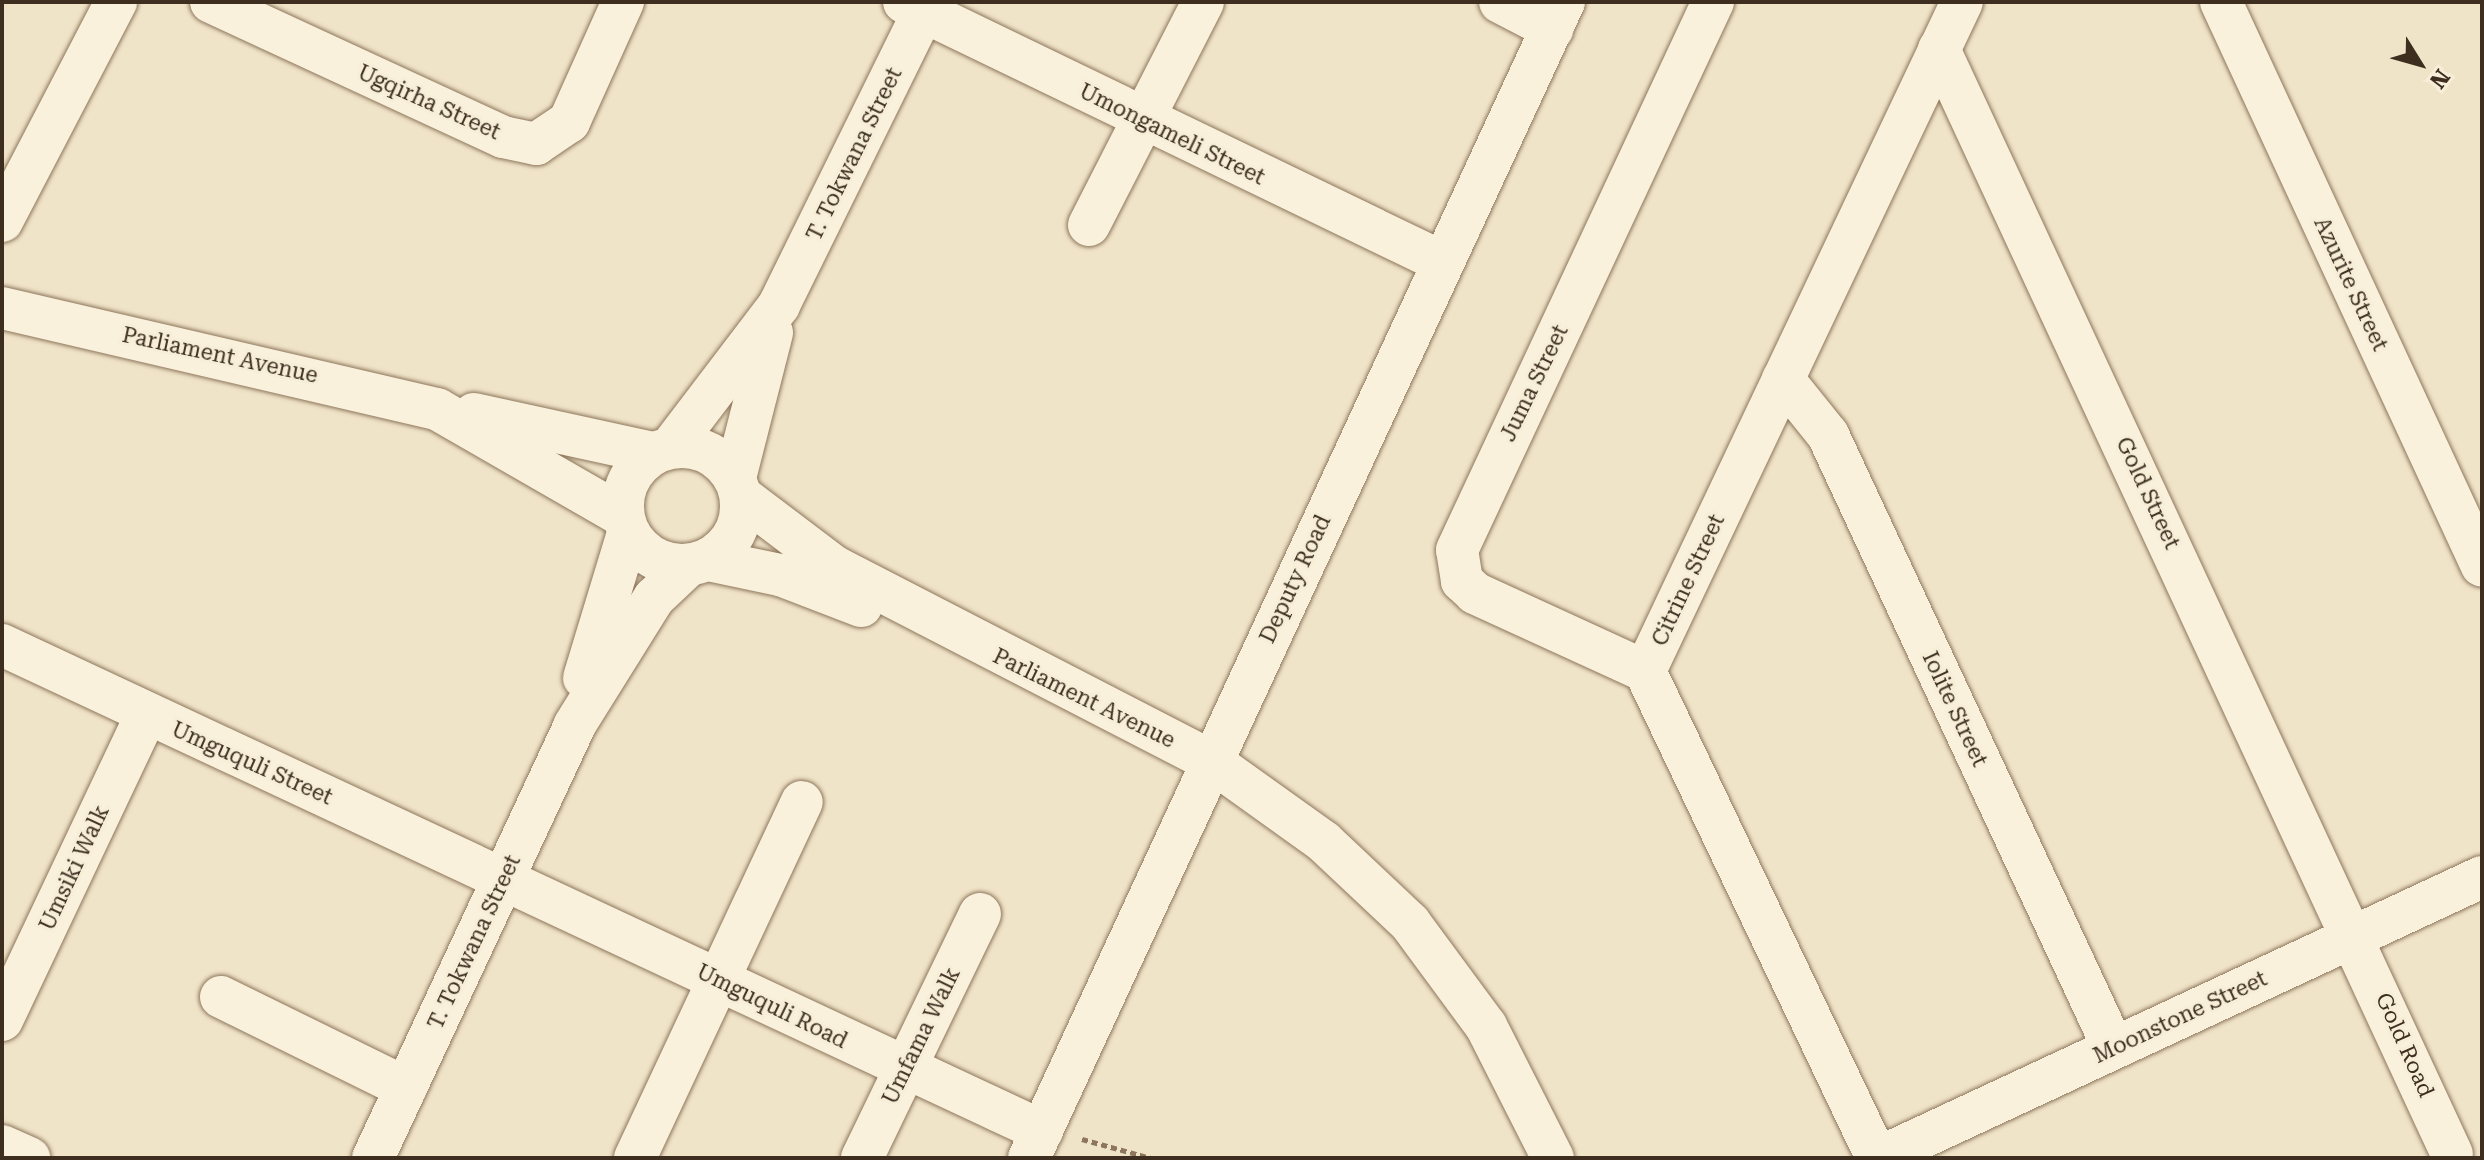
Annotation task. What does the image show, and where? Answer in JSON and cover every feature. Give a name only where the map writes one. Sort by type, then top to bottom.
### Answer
[{"type":"street","points":[[2,221],[116,2]]},
{"type":"street","name":"Ugqirha Street","points":[[211,2],[503,137],[536,144],[569,122],[623,2]]},
{"type":"street","points":[[1089,225],[1203,2]]},
{"type":"street","points":[[1500,2],[1558,15]]},
{"type":"street","name":"Juma Street","points":[[1645,671],[1475,593],[1462,581],[1457,550],[1713,2]]},
{"type":"street","name":"Citrine Street","points":[[1878,1158],[1645,671],[1962,2]]},
{"type":"street","name":"Azurite Street","points":[[2221,2],[2482,566]]},
{"type":"street","name":"Umongameli Street","points":[[919,5],[1144,121],[1442,262]]},
{"type":"street","name":"T. Tokwana Street","points":[[738,487],[779,305],[919,5]]},
{"type":"street","name":"Deputy Road","points":[[1036,1145],[1558,15]]},
{"type":"street","name":"Gold Street","points":[[1939,49],[2357,936]]},
{"type":"street","name":"T. Tokwana Street","points":[[662,450],[779,305]]},
{"type":"street","name":"Parliament Avenue","points":[[2,308],[437,409],[662,450]]},
{"type":"street","name":"Iolite Street","points":[[1783,379],[1828,435],[2113,1047]]},
{"type":"street","name":"Parliament Avenue","points":[[437,409],[626,525]]},
{"type":"street","points":[[662,450],[709,452],[738,487],[735,533],[699,562],[654,559],[626,525],[631,474],[662,450]]},
{"type":"street","name":"Parliament Avenue","points":[[738,487],[800,546],[957,636],[1211,761],[1312,832],[1410,923],[1486,1026],[1553,1158]]},
{"type":"street","name":"T. Tokwana Street","points":[[574,726],[626,525]]},
{"type":"street","name":"T. Tokwana Street","points":[[373,1158],[574,726],[654,598],[699,562]]},
{"type":"street","name":"Parliament Avenue","points":[[699,562],[780,575],[957,636]]},
{"type":"street","name":"Umguquli Street","points":[[2,645],[146,716],[505,875]]},
{"type":"street","name":"Umsiki Walk","points":[[2,1020],[146,716]]},
{"type":"street","points":[[635,1158],[802,802]]},
{"type":"street","name":"Umguquli Road","points":[[505,875],[905,1069],[1036,1145]]},
{"type":"street","name":"Moonstone Street","points":[[1878,1158],[2482,877]]},
{"type":"street","name":"Umfama Walk","points":[[862,1158],[980,914]]},
{"type":"street","name":"Gold Road","points":[[2357,936],[2460,1150]]},
{"type":"street","points":[[221,997],[406,1088]]},
{"type":"street","points":[[2,1146],[29,1158]]},
{"type":"path","points":[[1036,1145],[1151,1158]]}]
